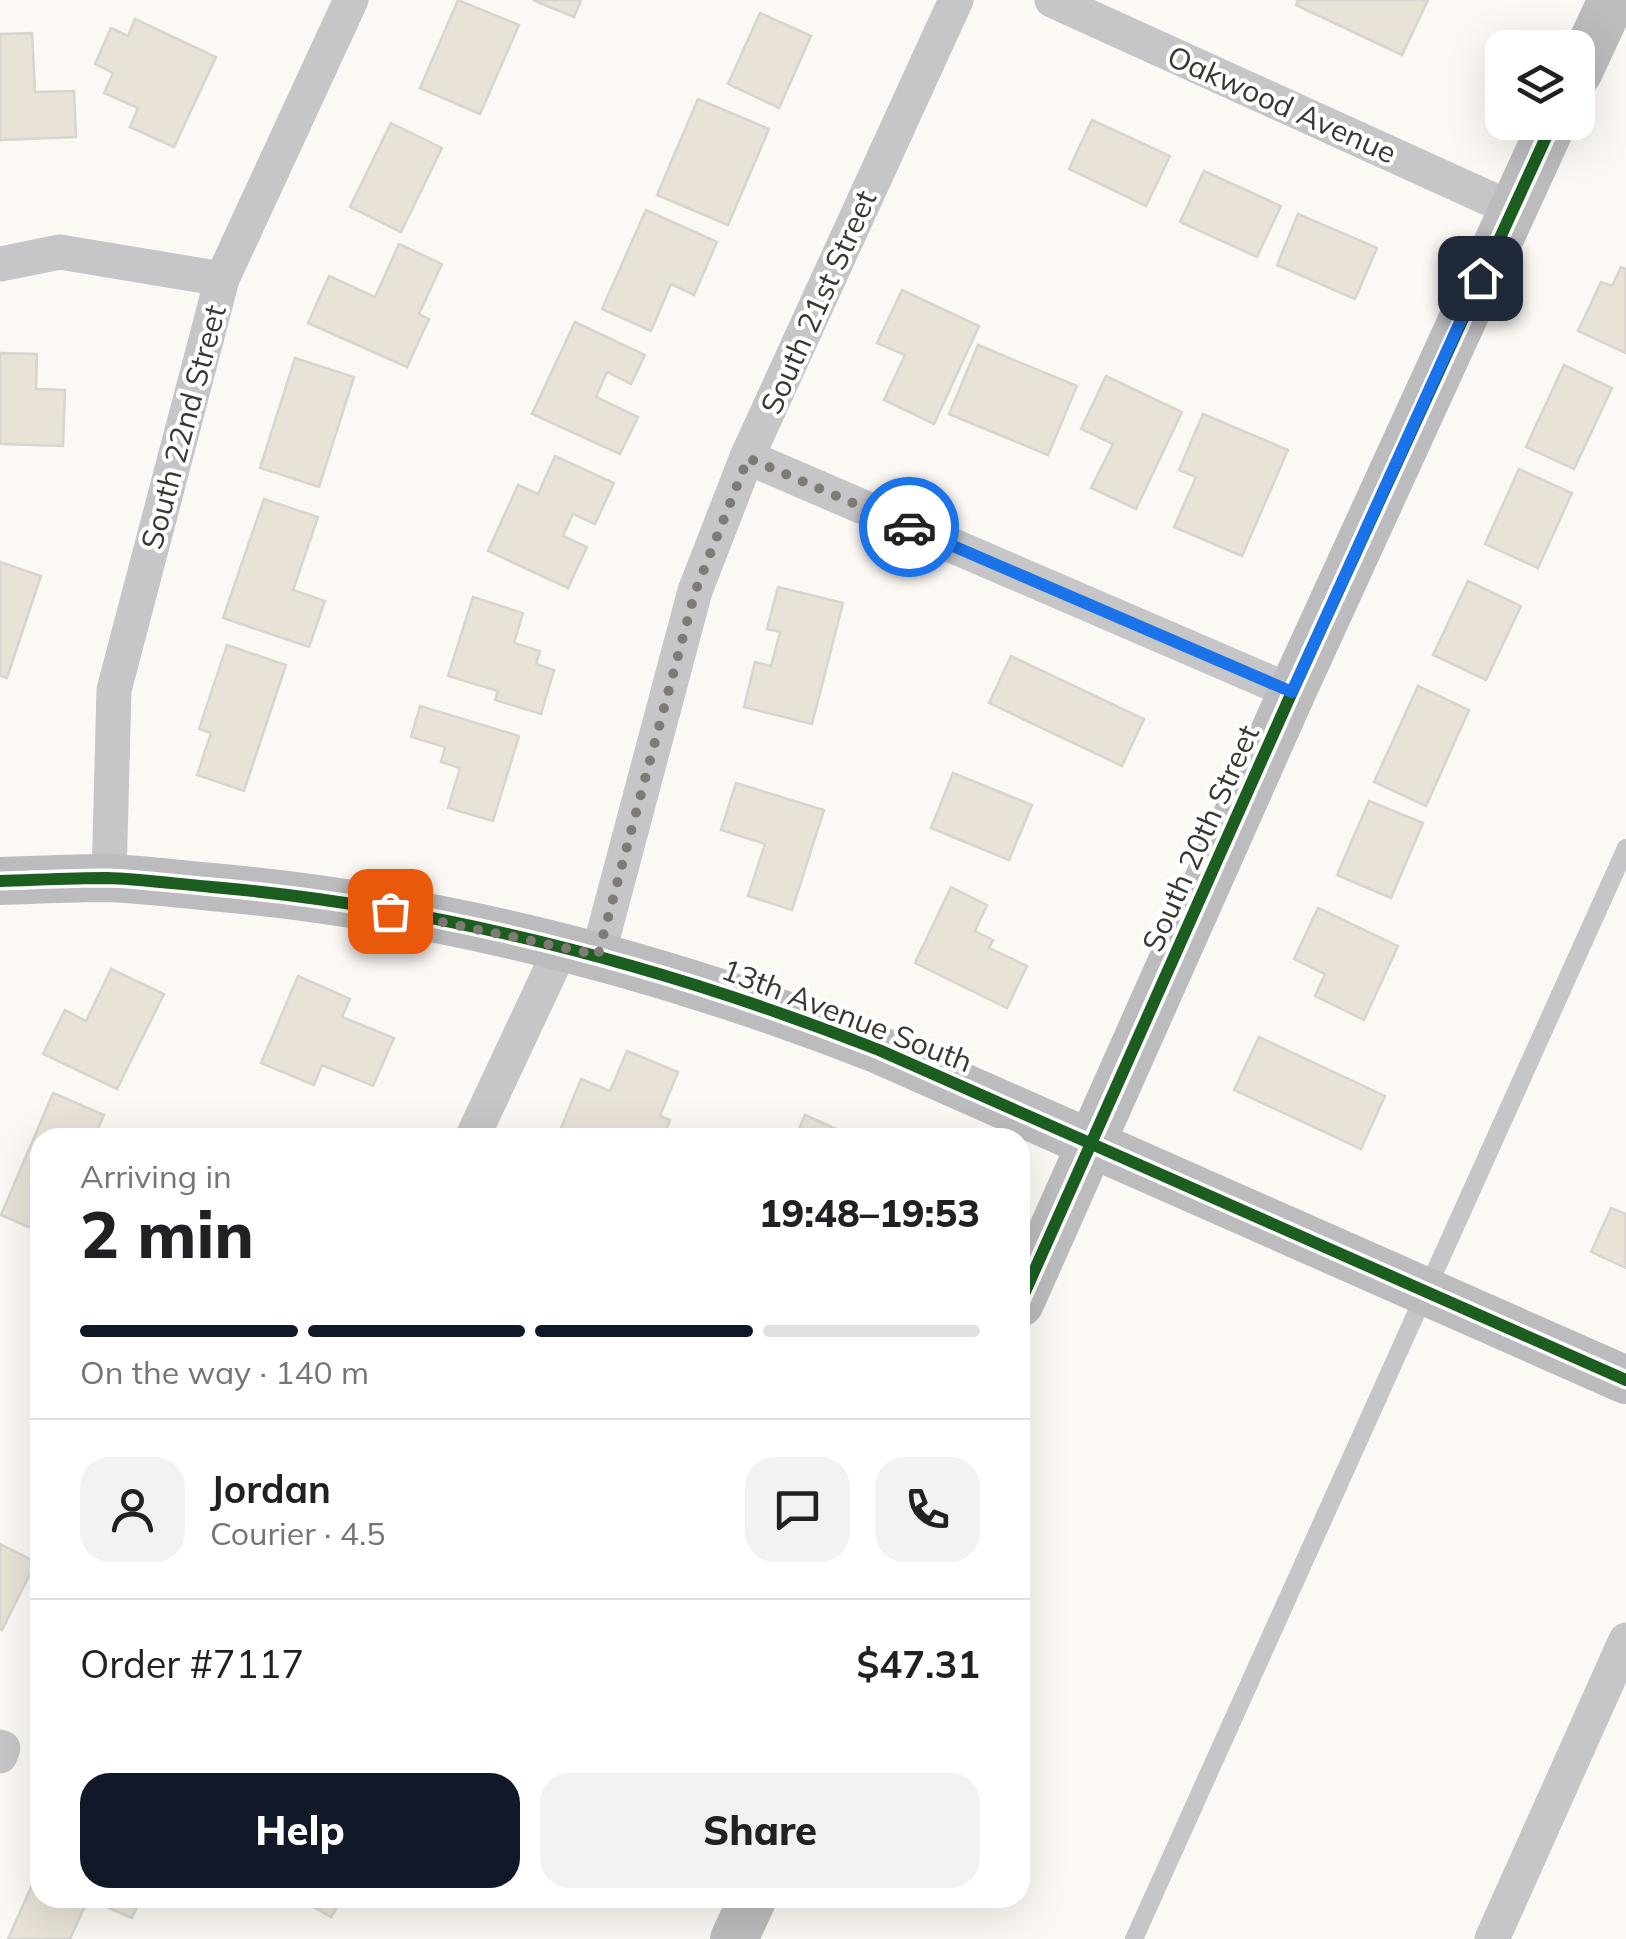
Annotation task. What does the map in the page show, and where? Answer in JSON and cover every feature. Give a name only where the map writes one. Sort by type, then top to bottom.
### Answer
[{"type":"street","name":"South 22nd Street","points":[[108,878],[114,690],[222,279],[351,0]]},
{"type":"street","name":"South 21st Street","points":[[478,1128],[580,951],[695,592],[748,458],[956,0]]},
{"type":"street","name":"Oakwood Avenue","points":[[1052,0],[1512,209]]},
{"type":"street","points":[[1595,36],[1612,0]]},
{"type":"street","name":"South 20th Street","points":[[1030,1281],[1292,692],[1545,140]]},
{"type":"street","points":[[0,264],[60,252],[222,279]]},
{"type":"street","points":[[748,458],[1292,692]]},
{"type":"street","name":"13th Avenue South","points":[[0,881],[108,878],[322,897],[580,951],[781,1012],[1092,1142],[1626,1380]]},
{"type":"street","points":[[1492,1939],[1626,1640]]},
{"type":"street","points":[[0,1747],[0,1756]]},
{"type":"street","points":[[734,1939],[748,1908]]},
{"type":"lane","points":[[1134,1939],[1626,848]]},
{"type":"building","points":[[458,0],[519,25],[480,114],[420,88]]},
{"type":"building","points":[[533,0],[581,0],[574,17]]},
{"type":"building","points":[[1298,0],[1428,0],[1402,55],[1296,5]]},
{"type":"building","points":[[760,13],[811,36],[779,108],[728,84]]},
{"type":"building","points":[[135,19],[216,57],[174,147],[130,127],[138,108],[104,93],[113,73],[95,64],[111,28],[128,36]]},
{"type":"building","points":[[32,33],[35,92],[74,91],[76,137],[0,140],[0,34]]},
{"type":"building","points":[[698,99],[769,129],[728,225],[657,195]]},
{"type":"building","points":[[1092,120],[1170,156],[1146,206],[1069,169]]},
{"type":"building","points":[[391,123],[442,148],[401,232],[350,207]]},
{"type":"building","points":[[1204,171],[1281,206],[1257,257],[1180,222]]},
{"type":"building","points":[[646,210],[717,242],[694,295],[671,284],[651,331],[602,309]]},
{"type":"building","points":[[1298,214],[1377,248],[1355,299],[1277,265]]},
{"type":"building","points":[[399,244],[442,264],[419,314],[429,319],[407,367],[308,323],[329,276],[375,297]]},
{"type":"building","points":[[1621,267],[1626,269],[1626,353],[1578,331],[1601,282],[1612,286]]},
{"type":"building","points":[[902,290],[979,326],[934,424],[884,400],[905,355],[877,343]]},
{"type":"building","points":[[575,322],[645,355],[631,384],[607,372],[596,397],[638,417],[620,454],[532,414]]},
{"type":"building","points":[[978,345],[1077,386],[1048,455],[949,414]]},
{"type":"building","points":[[0,353],[37,354],[36,389],[65,390],[63,446],[0,444]]},
{"type":"building","points":[[295,358],[354,377],[319,487],[260,468]]},
{"type":"building","points":[[1564,365],[1612,388],[1574,469],[1526,447]]},
{"type":"building","points":[[1106,376],[1182,412],[1136,509],[1091,488],[1113,444],[1081,429]]},
{"type":"building","points":[[1203,414],[1288,450],[1242,556],[1174,527],[1196,477],[1179,470]]},
{"type":"building","points":[[555,456],[614,483],[595,524],[573,514],[563,536],[587,547],[568,588],[488,551],[518,485],[538,494]]},
{"type":"building","points":[[1519,469],[1572,493],[1538,568],[1485,544]]},
{"type":"building","points":[[264,499],[318,517],[293,590],[325,601],[309,647],[223,618]]},
{"type":"building","points":[[0,562],[41,576],[7,678],[0,676]]},
{"type":"building","points":[[1468,581],[1521,606],[1486,680],[1433,655]]},
{"type":"building","points":[[778,587],[843,603],[812,724],[744,707],[755,662],[771,666],[780,632],[767,629]]},
{"type":"building","points":[[473,597],[523,613],[514,643],[540,651],[536,664],[554,670],[541,714],[495,700],[498,691],[448,676]]},
{"type":"building","points":[[227,645],[286,665],[244,791],[197,775],[211,733],[199,729]]},
{"type":"building","points":[[1011,656],[1144,719],[1122,766],[989,703]]},
{"type":"building","points":[[1418,686],[1469,710],[1426,806],[1374,782]]},
{"type":"building","points":[[420,706],[519,736],[493,821],[448,808],[460,768],[441,762],[445,747],[411,737]]},
{"type":"building","points":[[953,773],[1032,805],[1009,860],[931,828]]},
{"type":"building","points":[[736,783],[824,810],[792,910],[748,896],[765,844],[721,830]]},
{"type":"building","points":[[1369,801],[1423,823],[1391,898],[1337,875]]},
{"type":"building","points":[[951,887],[987,905],[975,931],[993,940],[989,948],[1027,966],[1007,1008],[915,963]]},
{"type":"building","points":[[1318,908],[1398,946],[1364,1020],[1315,996],[1325,974],[1294,959]]},
{"type":"building","points":[[111,969],[164,994],[117,1089],[43,1054],[65,1010],[86,1021]]},
{"type":"building","points":[[298,976],[350,999],[342,1017],[394,1038],[373,1086],[322,1065],[314,1085],[261,1063]]},
{"type":"building","points":[[1259,1037],[1385,1096],[1361,1149],[1234,1090]]},
{"type":"building","points":[[627,1051],[678,1072],[660,1116],[670,1120],[667,1128],[561,1128],[581,1079],[610,1091]]},
{"type":"building","points":[[53,1093],[104,1115],[98,1128],[38,1128]]},
{"type":"building","points":[[805,1115],[834,1128],[799,1128]]},
{"type":"building","points":[[30,1147],[30,1228],[1,1215]]},
{"type":"building","points":[[1611,1208],[1626,1214],[1626,1268],[1591,1252]]},
{"type":"building","points":[[0,1544],[30,1559],[30,1574],[0,1629]]},
{"type":"building","points":[[30,1890],[30,1908],[84,1908],[70,1939],[8,1939]]},
{"type":"building","points":[[109,1908],[136,1908],[132,1918]]},
{"type":"building","points":[[315,1908],[337,1908],[331,1917]]},
{"type":"cycle path","points":[[1030,1281],[1292,692],[1545,140]]},
{"type":"cycle path","points":[[0,881],[132,879],[383,909],[551,944],[717,992],[879,1050],[1626,1380]]},
{"type":"way so far","points":[[390,911],[598,955],[695,592],[748,458],[909,527]]},
{"type":"route","points":[[909,527],[1292,692],[1480,278]]}]
